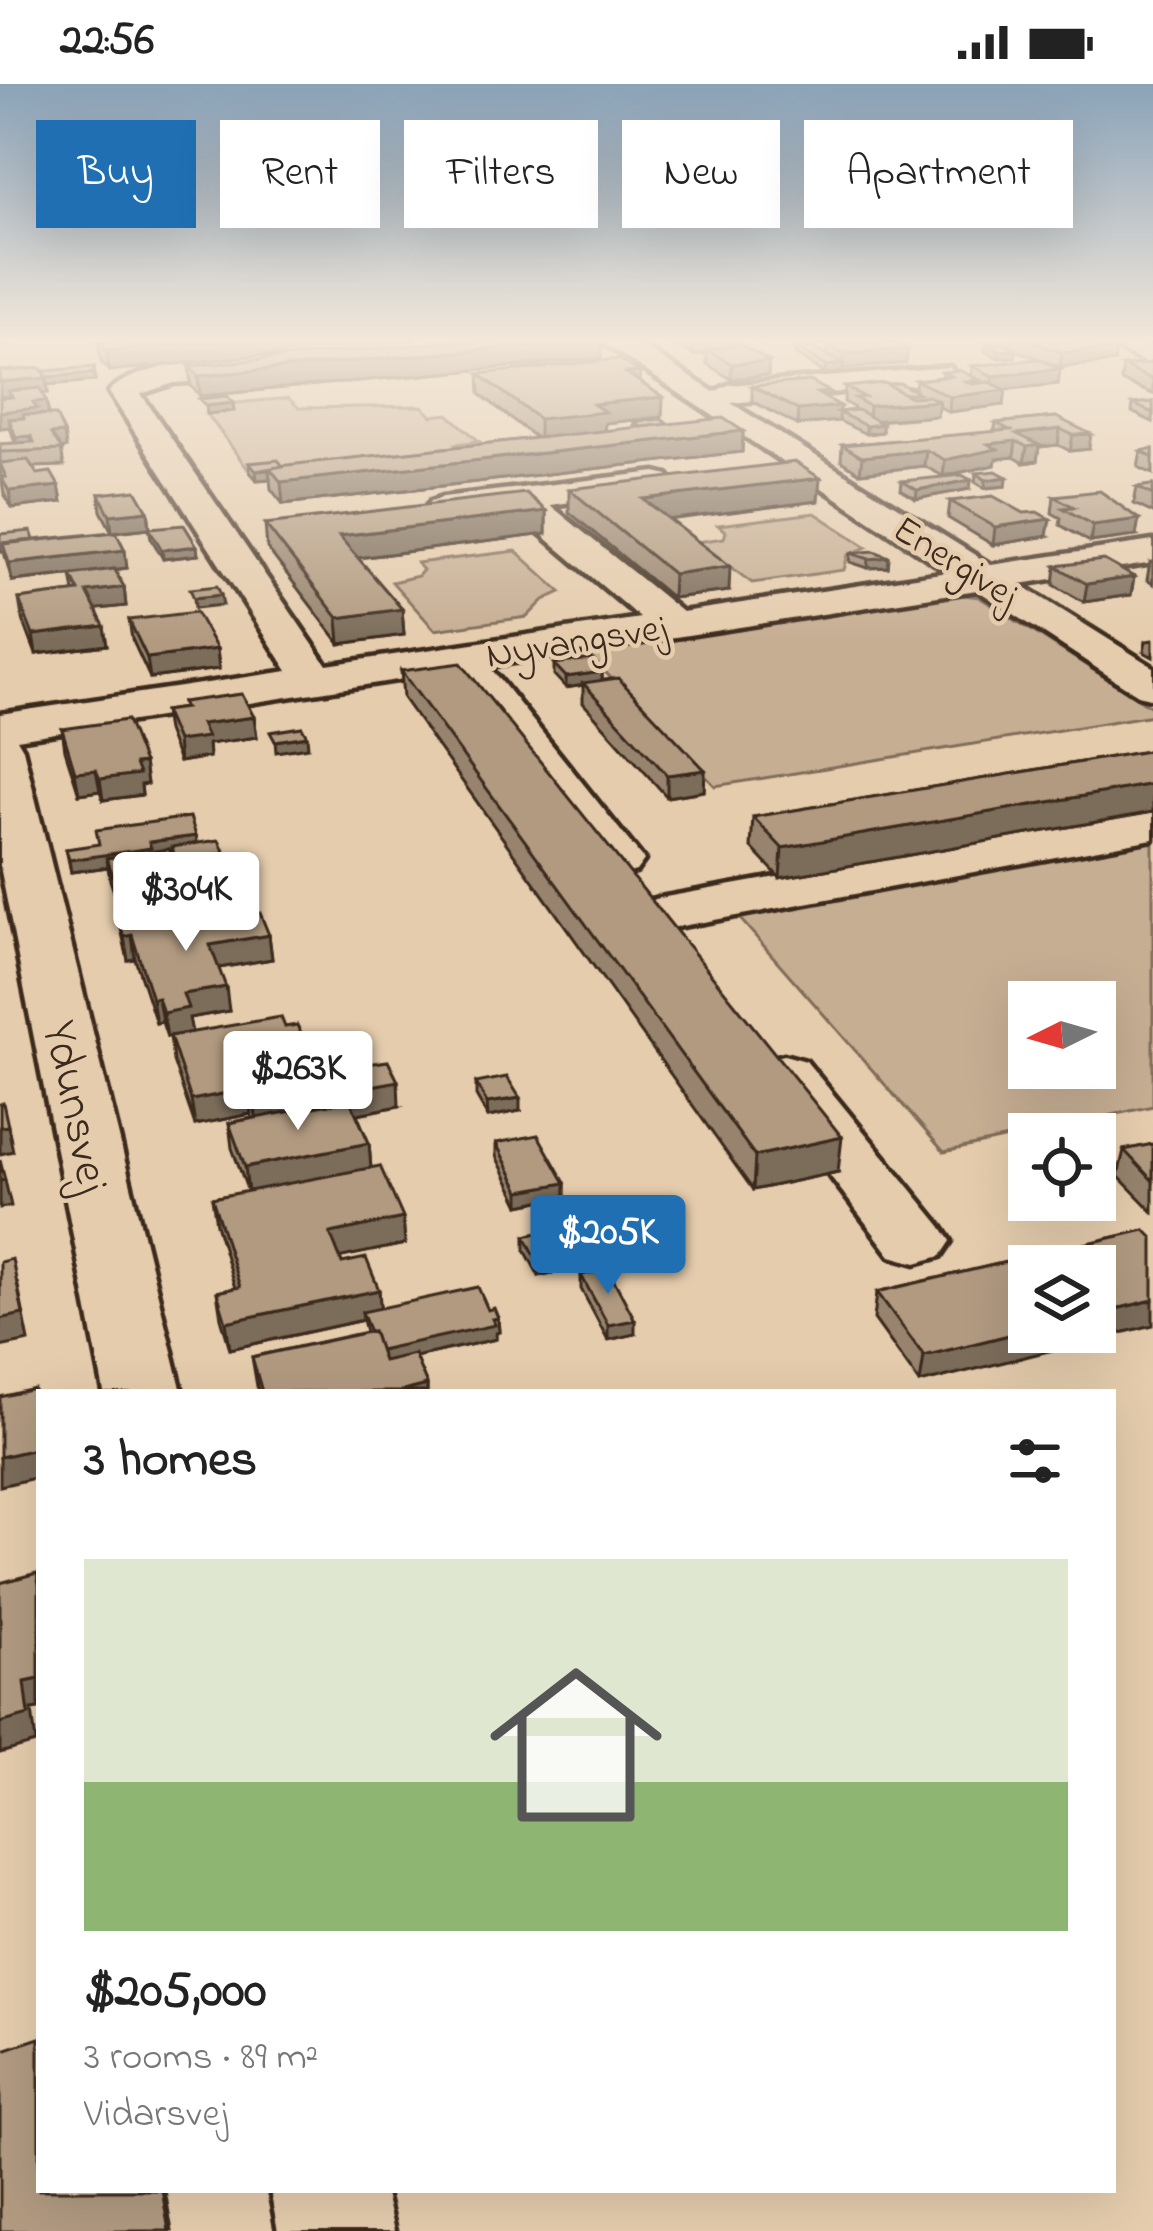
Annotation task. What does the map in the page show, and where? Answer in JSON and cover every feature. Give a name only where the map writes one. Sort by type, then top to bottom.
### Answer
[{"type":"street","points":[[155,439],[315,680]]},
{"type":"street","name":"Energivej","points":[[767,439],[1153,686]]},
{"type":"street","points":[[758,470],[806,464]]},
{"type":"street","points":[[405,513],[687,478]]},
{"type":"street","points":[[521,499],[671,624]]},
{"type":"street","points":[[219,536],[266,530]]},
{"type":"street","name":"Nyvangsvej","points":[[0,728],[1153,552]]},
{"type":"street","points":[[459,657],[703,969]]},
{"type":"street","name":"Ydunsvej","points":[[0,749],[142,1389]]},
{"type":"street","points":[[660,914],[1153,824]]},
{"type":"street","points":[[758,1040],[916,1241]]},
{"type":"street","points":[[328,2193],[336,2231]]},
{"type":"shaded area","points":[[226,439],[479,441],[456,444],[466,456],[250,472]]},
{"type":"shaded area","points":[[815,513],[867,547],[848,555],[844,570],[752,583],[697,542],[724,538],[726,532],[718,525]]},
{"type":"shaded area","points":[[516,551],[561,592],[544,600],[527,617],[435,630],[392,582],[418,576],[423,570],[417,563]]},
{"type":"shaded area","points":[[948,593],[979,597],[1153,708],[1153,715],[715,786],[584,650]]},
{"type":"shaded area","points":[[1153,838],[1153,1106],[1116,1114],[1008,1113],[1008,1138],[944,1152],[735,913]]},
{"type":"building","points":[[55,439],[62,450],[0,452],[0,444]]},
{"type":"building","points":[[527,439],[669,439],[281,482],[269,467]]},
{"type":"building","points":[[907,439],[1027,439],[1039,445],[988,444],[997,449],[945,460],[926,450],[862,457],[842,445]]},
{"type":"building","points":[[28,460],[37,474],[51,472],[59,486],[9,491],[0,463]]},
{"type":"building","points":[[278,460],[283,466],[256,471],[249,463]]},
{"type":"building","points":[[795,462],[820,478],[643,499],[730,566],[673,574],[569,489]]},
{"type":"building","points":[[996,471],[1007,477],[986,480],[976,473]]},
{"type":"building","points":[[962,475],[971,480],[917,490],[902,481]]},
{"type":"building","points":[[136,490],[148,511],[110,515],[99,494]]},
{"type":"building","points":[[1100,491],[1139,519],[1093,525],[1063,508],[1074,507],[1054,496]]},
{"type":"building","points":[[526,493],[546,511],[339,536],[402,609],[338,618],[265,524]]},
{"type":"building","points":[[993,496],[1024,513],[1037,512],[1050,519],[995,527],[950,501]]},
{"type":"building","points":[[184,525],[197,546],[162,550],[149,528]]},
{"type":"building","points":[[31,531],[34,540],[0,543],[0,534]]},
{"type":"building","points":[[116,532],[125,550],[9,563],[3,544]]},
{"type":"building","points":[[874,551],[889,557],[869,559],[851,553]]},
{"type":"building","points":[[1104,560],[1134,577],[1087,584],[1056,566]]},
{"type":"building","points":[[114,569],[124,587],[87,592],[104,626],[33,635],[19,599],[79,591],[71,575]]},
{"type":"building","points":[[217,586],[221,595],[194,598],[190,589]]},
{"type":"building","points":[[196,612],[217,649],[147,658],[129,620]]},
{"type":"building","points":[[591,659],[602,672],[566,677],[554,664]]},
{"type":"building","points":[[461,663],[842,1137],[755,1156],[401,671]]},
{"type":"building","points":[[618,678],[705,770],[667,775],[583,683]]},
{"type":"building","points":[[242,694],[254,717],[201,724],[207,737],[177,741],[164,711],[185,708],[182,702]]},
{"type":"building","points":[[127,720],[144,763],[135,764],[139,774],[100,779],[96,770],[75,772],[62,729]]},
{"type":"building","points":[[302,727],[307,736],[275,741],[270,732]]},
{"type":"building","points":[[1153,750],[1153,784],[782,848],[753,817]]},
{"type":"building","points":[[190,817],[196,836],[69,860],[66,849],[99,844],[96,830]]},
{"type":"building","points":[[219,840],[225,853],[176,860],[172,847]]},
{"type":"building","points":[[169,849],[188,897],[123,908],[107,858]]},
{"type":"building","points":[[260,913],[269,935],[210,945],[226,987],[183,994],[188,1008],[163,1013],[158,998],[152,999],[132,935],[124,937],[120,924],[175,915],[178,926]]},
{"type":"building","points":[[281,1017],[285,1027],[297,1025],[306,1044],[293,1046],[305,1073],[388,1061],[398,1081],[255,1108],[248,1089],[191,1100],[170,1036]]},
{"type":"building","points":[[507,1077],[520,1098],[487,1103],[476,1083]]},
{"type":"building","points":[[350,1100],[369,1143],[245,1167],[229,1123]]},
{"type":"building","points":[[0,1104],[8,1126],[0,1127]]},
{"type":"building","points":[[538,1135],[565,1183],[520,1191],[496,1143]]},
{"type":"building","points":[[1153,1144],[1153,1181],[1124,1150]]},
{"type":"building","points":[[380,1166],[403,1218],[330,1233],[342,1263],[366,1258],[379,1290],[226,1322],[217,1292],[240,1287],[212,1198]]},
{"type":"building","points":[[559,1228],[573,1254],[538,1262],[525,1236]]},
{"type":"building","points":[[1145,1230],[1153,1238],[1153,1300],[1116,1309],[1116,1245],[1080,1245]]},
{"type":"building","points":[[12,1259],[23,1314],[0,1319],[0,1262]]},
{"type":"building","points":[[1008,1262],[1008,1335],[924,1356],[877,1292]]},
{"type":"building","points":[[608,1269],[635,1320],[608,1325],[581,1275]]},
{"type":"building","points":[[478,1287],[488,1310],[494,1308],[495,1325],[379,1350],[362,1312]]},
{"type":"building","points":[[373,1331],[383,1361],[414,1354],[427,1385],[411,1389],[261,1389],[252,1357]]},
{"type":"building","points":[[34,1389],[36,1449],[0,1457],[0,1397]]},
{"type":"building","points":[[36,1573],[36,1680],[25,1682],[29,1715],[0,1723],[0,1583]]},
{"type":"building","points":[[36,2039],[36,2193],[163,2193],[169,2231],[0,2231],[0,2051]]}]
